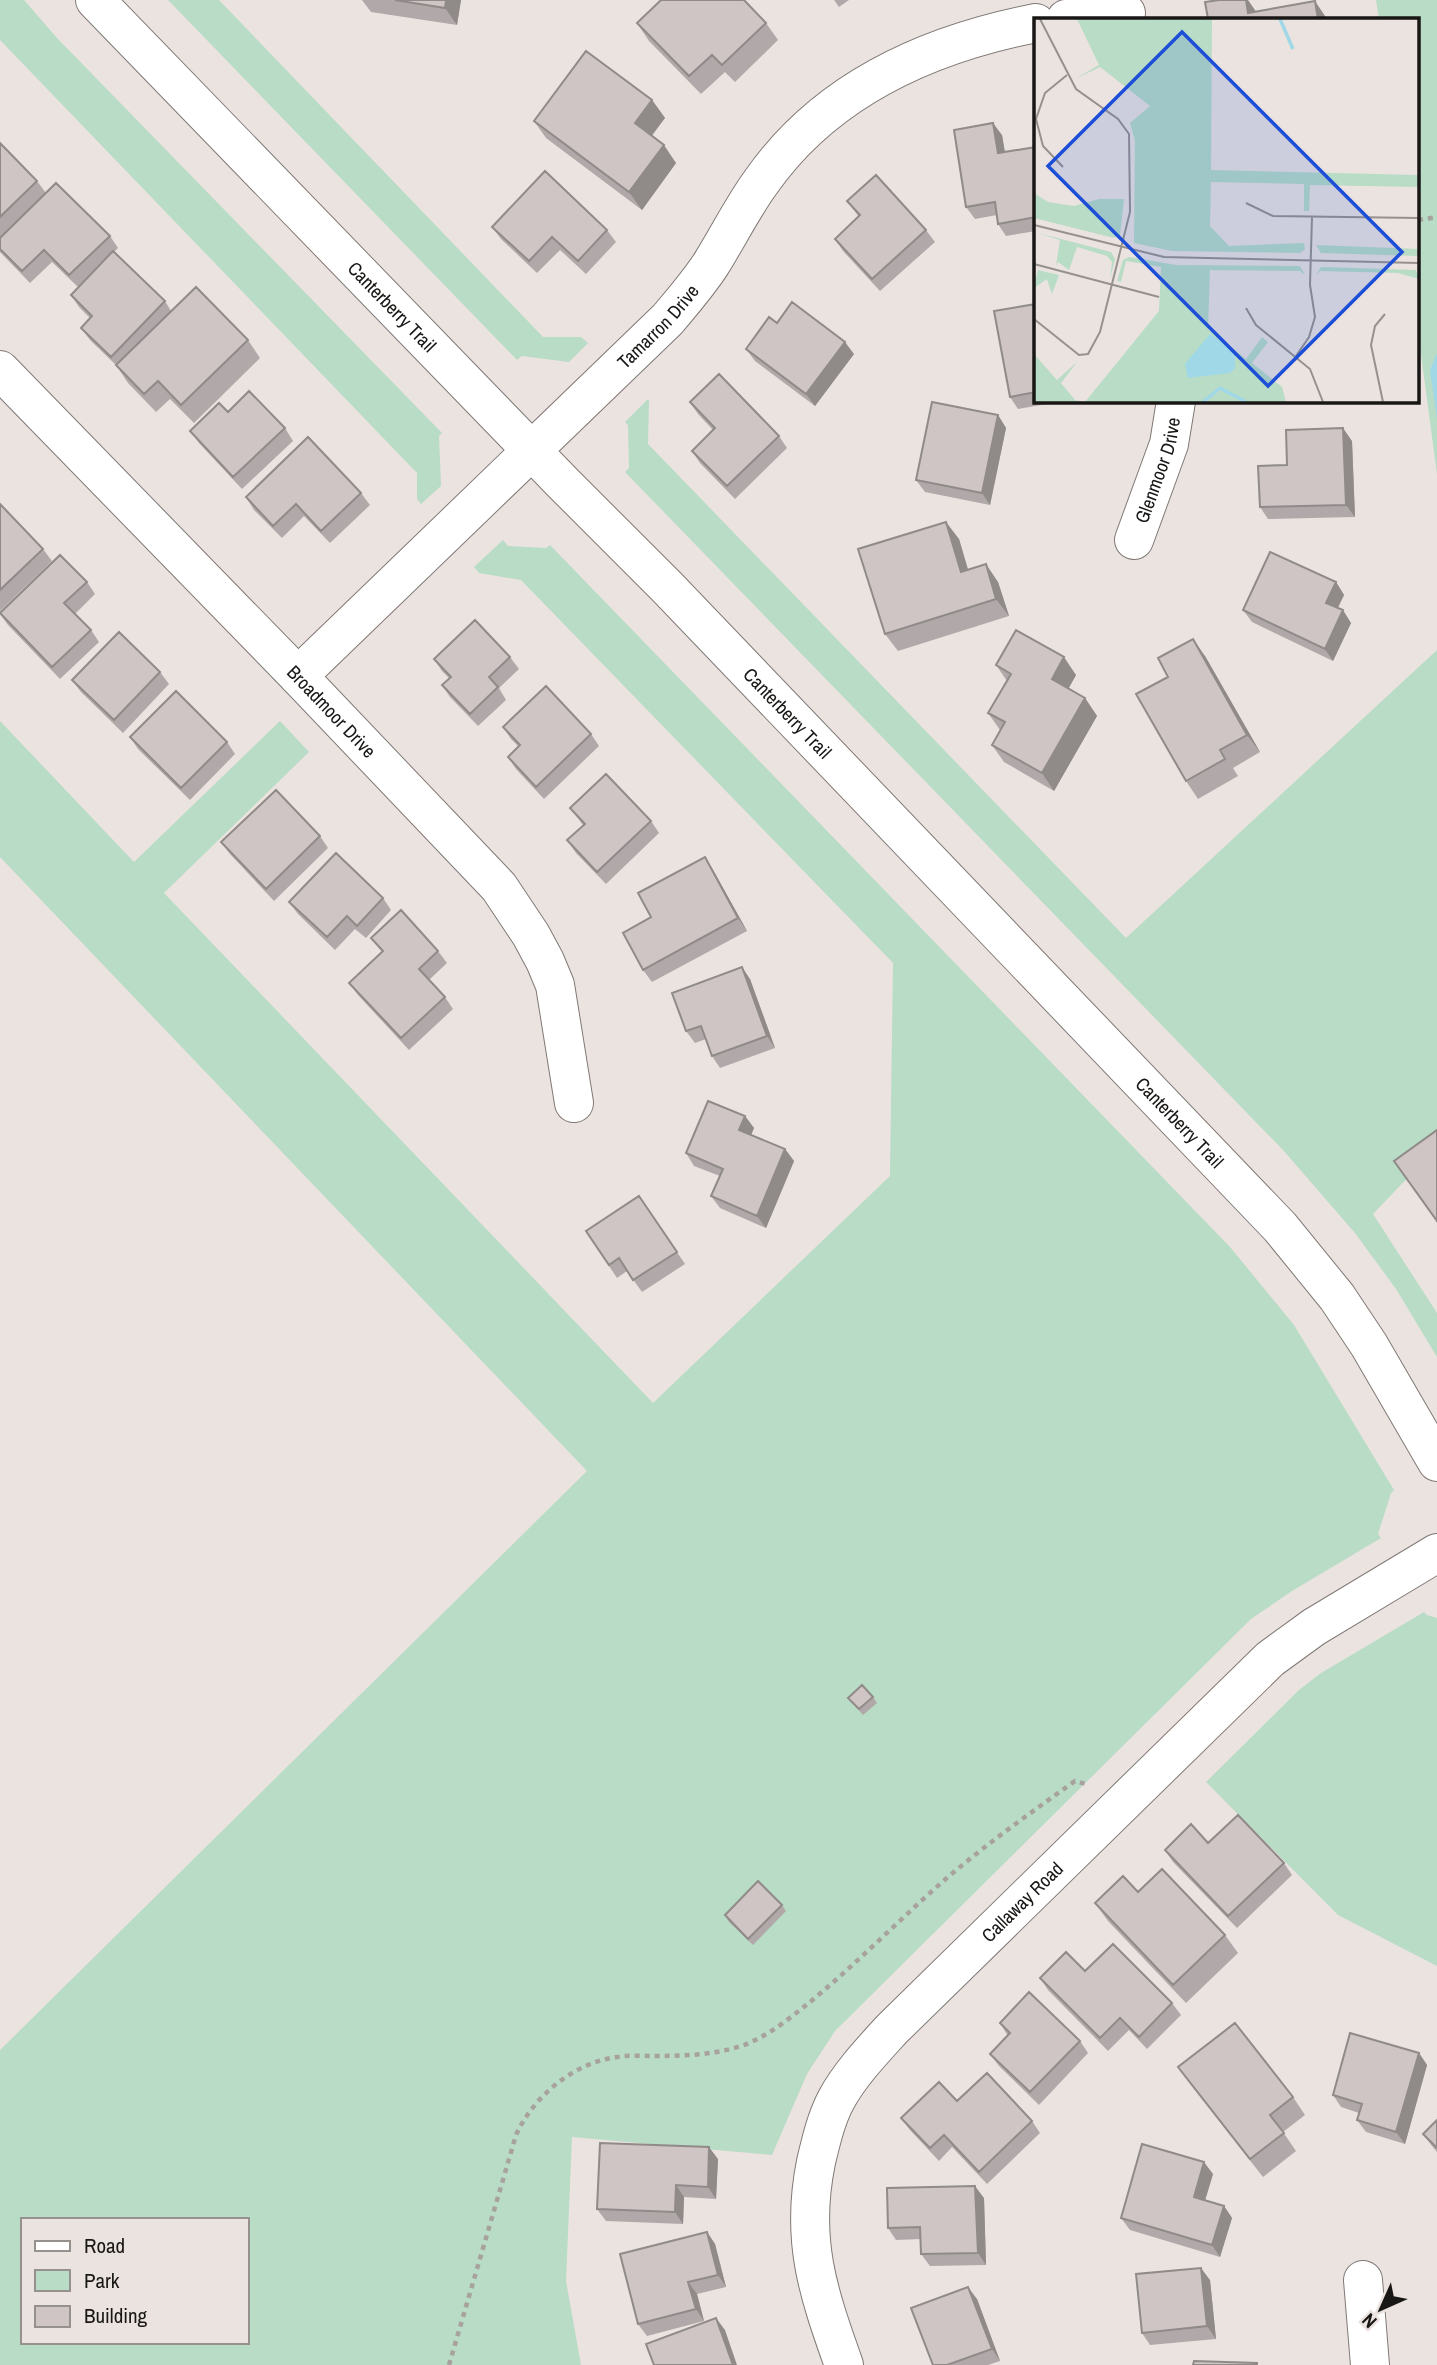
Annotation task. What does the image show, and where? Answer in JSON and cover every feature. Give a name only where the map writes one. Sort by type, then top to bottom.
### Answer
[{"type":"street","name":"Canterberry Trail","points":[[95,0],[667,587],[1280,1227],[1337,1297],[1370,1345],[1437,1462]]},
{"type":"street","points":[[1074,18],[1126,11]]},
{"type":"street","name":"Tamarron Drive","points":[[298,676],[668,319],[710,265],[762,180],[794,141],[815,122],[866,85],[921,55],[996,31],[1034,23]]},
{"type":"street","name":"Broadmoor Drive","points":[[0,370],[298,676],[481,868],[516,910],[545,961],[555,985],[574,1103]]},
{"type":"street","name":"Glenmoor Drive","points":[[1134,540],[1169,444],[1176,402]]},
{"type":"street","name":"Callaway Road","points":[[844,2365],[817,2286],[809,2216],[819,2148],[835,2102],[849,2080],[892,2029],[1269,1659],[1314,1627],[1437,1553]]},
{"type":"street","points":[[1363,2280],[1370,2365]]},
{"type":"path","points":[[450,2365],[516,2135],[524,2118],[540,2097],[564,2078],[593,2063],[617,2057],[709,2053],[745,2045],[772,2031],[831,1985],[941,1883],[994,1841],[1075,1782],[1090,1785]]},
{"type":"green space","points":[[0,0],[24,0],[57,38],[442,433],[439,436],[441,486],[421,504],[417,499],[417,473],[0,40]]},
{"type":"green space","points":[[168,0],[219,0],[543,337],[581,337],[588,343],[569,362],[522,356],[517,360]]},
{"type":"green space","points":[[1376,0],[1437,0],[1437,474],[1420,347],[1420,18],[1379,18]]},
{"type":"green space","points":[[648,399],[648,444],[1126,938],[1437,650],[1437,1147],[1373,1214],[1437,1313],[1437,1357],[1396,1289],[1355,1233],[1283,1150],[625,472],[629,468],[628,425],[625,422]]},
{"type":"green space","points":[[503,540],[508,546],[546,548],[550,545],[1230,1247],[1294,1325],[1394,1490],[1378,1534],[1381,1538],[1251,1619],[835,2031],[807,2074],[772,2155],[572,2137],[566,2281],[581,2365],[0,2365],[0,2050],[587,1471],[0,857],[0,721],[134,862],[280,721],[309,752],[164,893],[653,1403],[890,1176],[893,963],[521,580],[479,573],[474,567]]},
{"type":"green space","points":[[1424,1612],[1437,1618],[1437,1966],[1338,1915],[1206,1782],[1299,1690],[1321,1673]]},
{"type":"water","points":[[1437,353],[1437,419],[1430,370]]},
{"type":"building","points":[[395,0],[446,0],[445,8]]},
{"type":"building","points":[[661,0],[744,0],[766,23],[722,65],[712,55],[689,76],[637,23]]},
{"type":"building","points":[[1246,0],[1248,13],[1315,1],[1318,18],[1208,18],[1205,2]]},
{"type":"building","points":[[586,51],[652,100],[635,123],[664,145],[629,192],[534,121]]},
{"type":"building","points":[[993,123],[998,153],[1034,147],[1034,217],[998,224],[995,202],[966,207],[954,130]]},
{"type":"building","points":[[0,143],[37,181],[0,217]]},
{"type":"building","points":[[545,171],[607,230],[578,261],[552,237],[529,261],[492,227]]},
{"type":"building","points":[[876,175],[926,230],[872,279],[835,239],[860,215],[847,201]]},
{"type":"building","points":[[56,183],[110,236],[69,275],[44,250],[22,271],[0,249],[0,238]]},
{"type":"building","points":[[113,251],[165,301],[111,357],[81,328],[92,316],[71,295]]},
{"type":"building","points":[[196,287],[248,340],[181,405],[158,381],[144,394],[116,365]]},
{"type":"building","points":[[792,302],[845,342],[806,394],[746,349],[769,317],[777,323]]},
{"type":"building","points":[[1034,304],[1034,392],[1010,397],[994,311]]},
{"type":"building","points":[[719,374],[779,436],[727,486],[692,451],[715,428],[690,402]]},
{"type":"building","points":[[249,391],[285,428],[233,477],[190,431],[219,403],[228,412]]},
{"type":"building","points":[[932,402],[998,415],[982,493],[916,480]]},
{"type":"building","points":[[1343,428],[1346,505],[1260,507],[1258,466],[1287,465],[1286,430]]},
{"type":"building","points":[[308,437],[361,493],[321,531],[296,504],[273,526],[246,497]]},
{"type":"building","points":[[0,504],[43,549],[0,590]]},
{"type":"building","points":[[946,522],[961,572],[986,564],[996,599],[885,634],[858,549]]},
{"type":"building","points":[[1270,552],[1336,582],[1326,603],[1343,610],[1325,649],[1243,610]]},
{"type":"building","points":[[60,555],[87,582],[64,603],[91,630],[52,667],[0,613]]},
{"type":"building","points":[[475,620],[510,657],[489,677],[498,687],[470,714],[442,685],[451,677],[434,659]]},
{"type":"building","points":[[1016,630],[1064,657],[1052,679],[1085,698],[1042,773],[992,745],[1005,722],[988,713],[1011,674],[996,665]]},
{"type":"building","points":[[119,632],[160,672],[114,720],[72,680]]},
{"type":"building","points":[[1193,639],[1247,735],[1220,750],[1225,759],[1186,781],[1136,694],[1168,677],[1158,658]]},
{"type":"building","points":[[546,686],[591,734],[536,787],[508,757],[520,745],[503,727]]},
{"type":"building","points":[[176,691],[227,742],[181,788],[130,737]]},
{"type":"building","points":[[606,774],[651,821],[597,872],[567,840],[585,824],[570,808]]},
{"type":"building","points":[[276,790],[320,836],[266,889],[221,842]]},
{"type":"building","points":[[336,853],[383,898],[357,926],[347,916],[327,937],[289,902]]},
{"type":"building","points":[[705,857],[738,918],[643,970],[623,933],[651,917],[638,893]]},
{"type":"building","points":[[401,910],[438,951],[419,969],[445,997],[401,1038],[349,983],[383,951],[371,938]]},
{"type":"building","points":[[742,967],[767,1036],[712,1056],[701,1026],[686,1031],[672,993]]},
{"type":"building","points":[[708,1101],[745,1116],[739,1130],[785,1149],[757,1216],[711,1196],[723,1169],[686,1153]]},
{"type":"building","points":[[1437,1130],[1437,1221],[1394,1161]]},
{"type":"building","points":[[639,1196],[677,1252],[633,1280],[619,1258],[609,1265],[586,1231]]},
{"type":"building","points":[[862,1685],[873,1697],[859,1709],[848,1698]]},
{"type":"building","points":[[1238,1815],[1284,1863],[1228,1916],[1165,1850],[1191,1824],[1208,1843]]},
{"type":"building","points":[[1162,1869],[1225,1935],[1173,1985],[1095,1903],[1123,1876],[1138,1892]]},
{"type":"building","points":[[758,1881],[782,1905],[748,1939],[725,1915]]},
{"type":"building","points":[[1113,1944],[1172,2003],[1139,2037],[1120,2018],[1100,2038],[1040,1978],[1066,1952],[1085,1971]]},
{"type":"building","points":[[1029,1992],[1080,2041],[1030,2092],[990,2054],[1010,2033],[1000,2023]]},
{"type":"building","points":[[1235,2023],[1293,2097],[1270,2115],[1284,2133],[1250,2159],[1178,2067]]},
{"type":"building","points":[[1350,2033],[1419,2053],[1396,2132],[1357,2120],[1362,2104],[1333,2095]]},
{"type":"building","points":[[987,2073],[1032,2121],[979,2172],[944,2135],[930,2148],[901,2118],[939,2082],[957,2101]]},
{"type":"building","points":[[1437,2120],[1437,2148],[1423,2134]]},
{"type":"building","points":[[600,2143],[709,2147],[708,2187],[676,2185],[675,2212],[597,2209]]},
{"type":"building","points":[[1142,2144],[1204,2162],[1194,2197],[1224,2206],[1212,2245],[1121,2218]]},
{"type":"building","points":[[975,2186],[978,2253],[921,2254],[920,2227],[888,2228],[887,2188]]},
{"type":"building","points":[[707,2232],[718,2275],[688,2282],[696,2309],[638,2324],[620,2254]]},
{"type":"building","points":[[1201,2268],[1207,2326],[1142,2333],[1136,2274]]},
{"type":"building","points":[[968,2287],[992,2349],[947,2365],[933,2365],[911,2308]]},
{"type":"building","points":[[716,2318],[733,2365],[654,2365],[646,2344]]},
{"type":"building","points":[[1194,2361],[1257,2363],[1257,2365],[1193,2365]]}]
